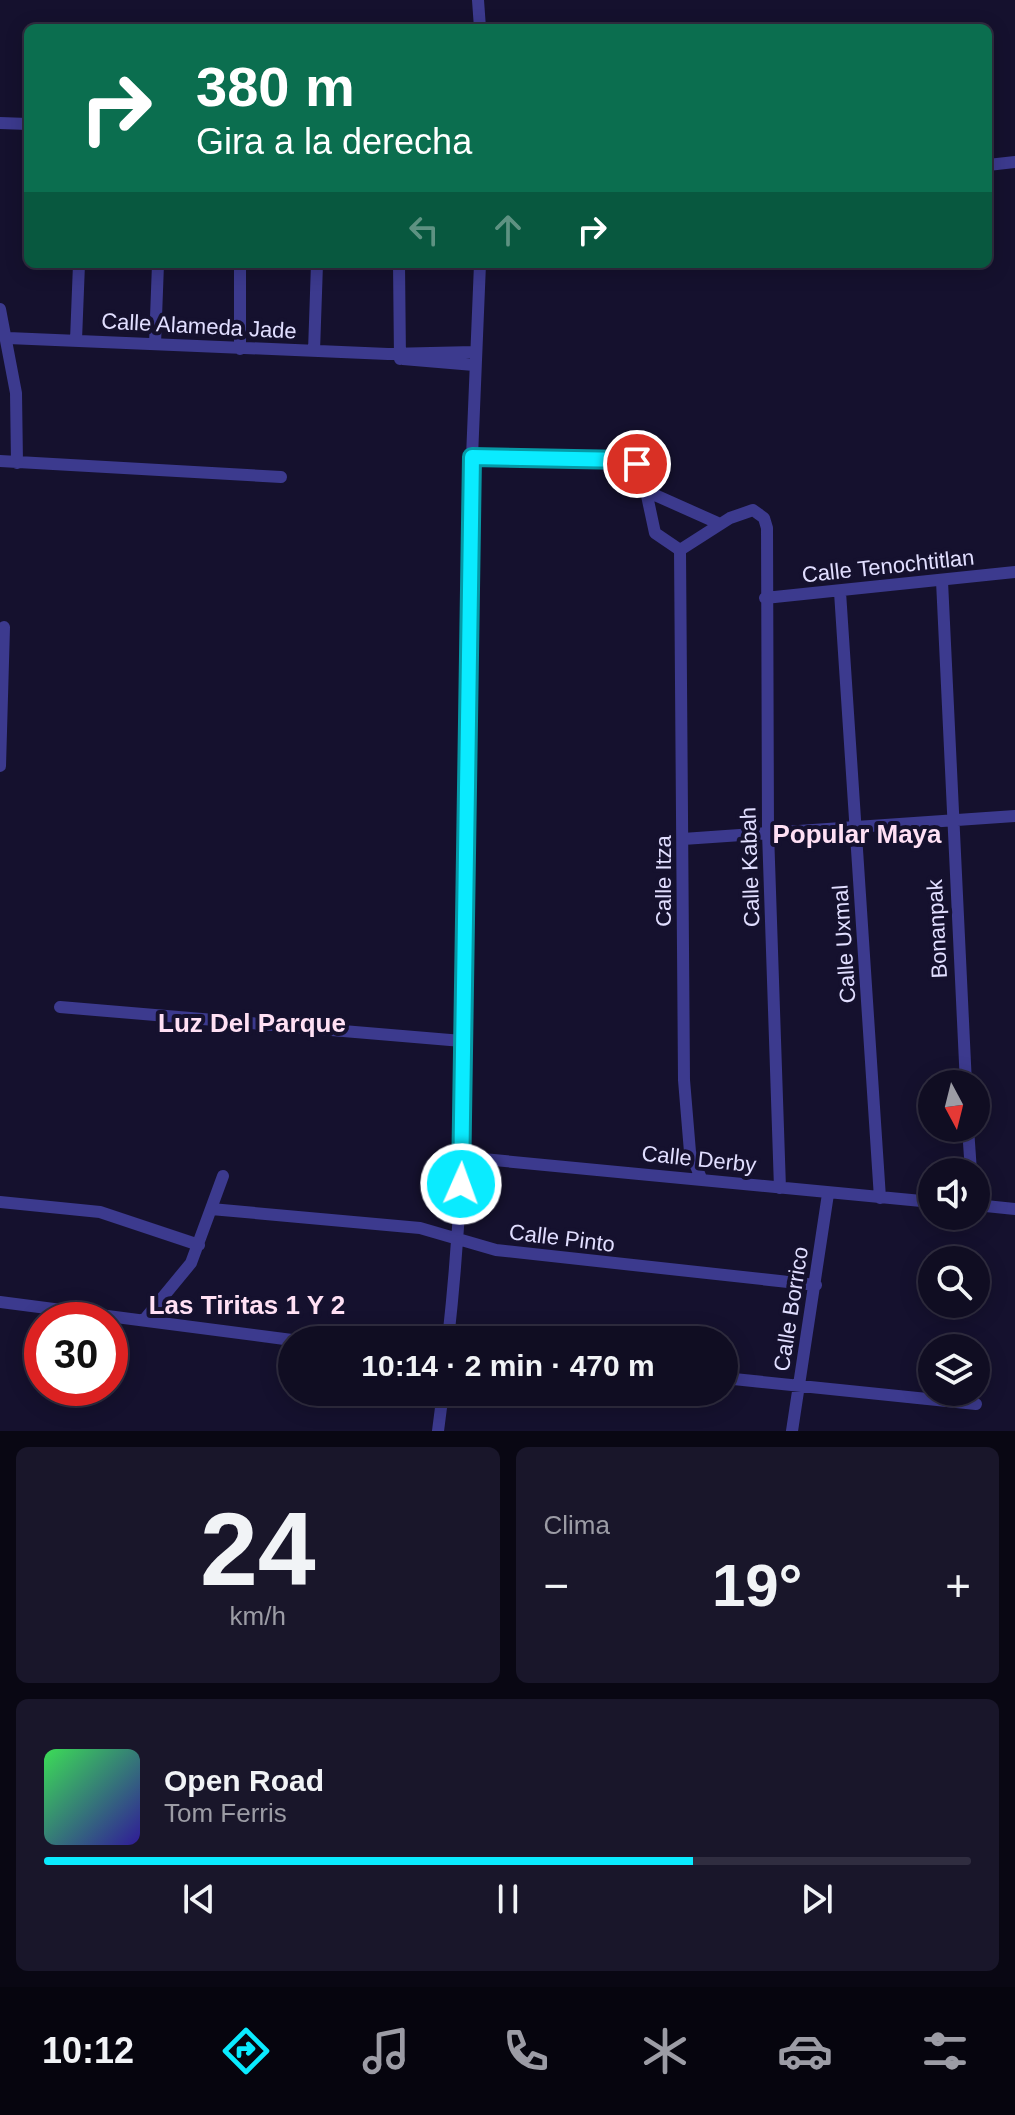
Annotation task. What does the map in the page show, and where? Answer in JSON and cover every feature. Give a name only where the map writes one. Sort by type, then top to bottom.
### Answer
[{"type":"street","points":[[478,0],[480,24]]},
{"type":"street","points":[[0,123],[24,124]]},
{"type":"street","points":[[992,165],[1015,162]]},
{"type":"street","points":[[76,340],[79,268]]},
{"type":"street","points":[[155,344],[158,268]]},
{"type":"street","points":[[240,268],[240,349]]},
{"type":"street","points":[[314,351],[317,268]]},
{"type":"street","points":[[396,355],[399,268]]},
{"type":"street","points":[[450,1326],[459,1239],[462,1157],[472,457],[480,268]]},
{"type":"street","points":[[0,309],[8,338],[16,393],[17,463]]},
{"type":"street","name":"Calle Alameda Jade","points":[[8,338],[474,358]]},
{"type":"street","points":[[472,457],[627,460],[637,464],[655,533],[680,550],[720,524]]},
{"type":"street","points":[[0,461],[281,477]]},
{"type":"street","points":[[646,491],[720,524]]},
{"type":"street","name":"Calle Kabah","points":[[720,524],[753,510],[764,518],[768,544],[765,598],[768,832],[780,1188]]},
{"type":"street","name":"Calle Itza","points":[[680,550],[684,1080],[690,1152],[701,1178]]},
{"type":"street","name":"Calle Tenochtitlan","points":[[765,598],[1015,572]]},
{"type":"street","name":"Bonanpak","points":[[942,581],[965,1070]]},
{"type":"street","name":"Calle Uxmal","points":[[840,592],[880,1198]]},
{"type":"street","points":[[0,766],[4,627]]},
{"type":"street","points":[[683,839],[857,824],[1015,816]]},
{"type":"street","points":[[60,1007],[462,1041]]},
{"type":"street","name":"Calle Derby","points":[[462,1157],[918,1201]]},
{"type":"street","points":[[144,1320],[191,1263],[223,1176]]},
{"type":"street","name":"Calle Borrico","points":[[792,1431],[828,1194]]},
{"type":"street","points":[[0,1202],[100,1212],[199,1245]]},
{"type":"street","points":[[990,1206],[1015,1209]]},
{"type":"street","name":"Calle Pinto","points":[[211,1209],[420,1228],[496,1250],[816,1285]]},
{"type":"street","points":[[0,1302],[278,1338]]},
{"type":"street","points":[[738,1380],[918,1398]]},
{"type":"street","points":[[438,1431],[441,1406]]},
{"type":"district","name":"Popular Maya","points":[[857,834]]},
{"type":"district","name":"Luz Del Parque","points":[[252,1023]]},
{"type":"district","name":"Las Tiritas 1 Y 2","points":[[247,1305]]},
{"type":"route","points":[[461,1184],[472,457],[627,460],[637,464]]}]
